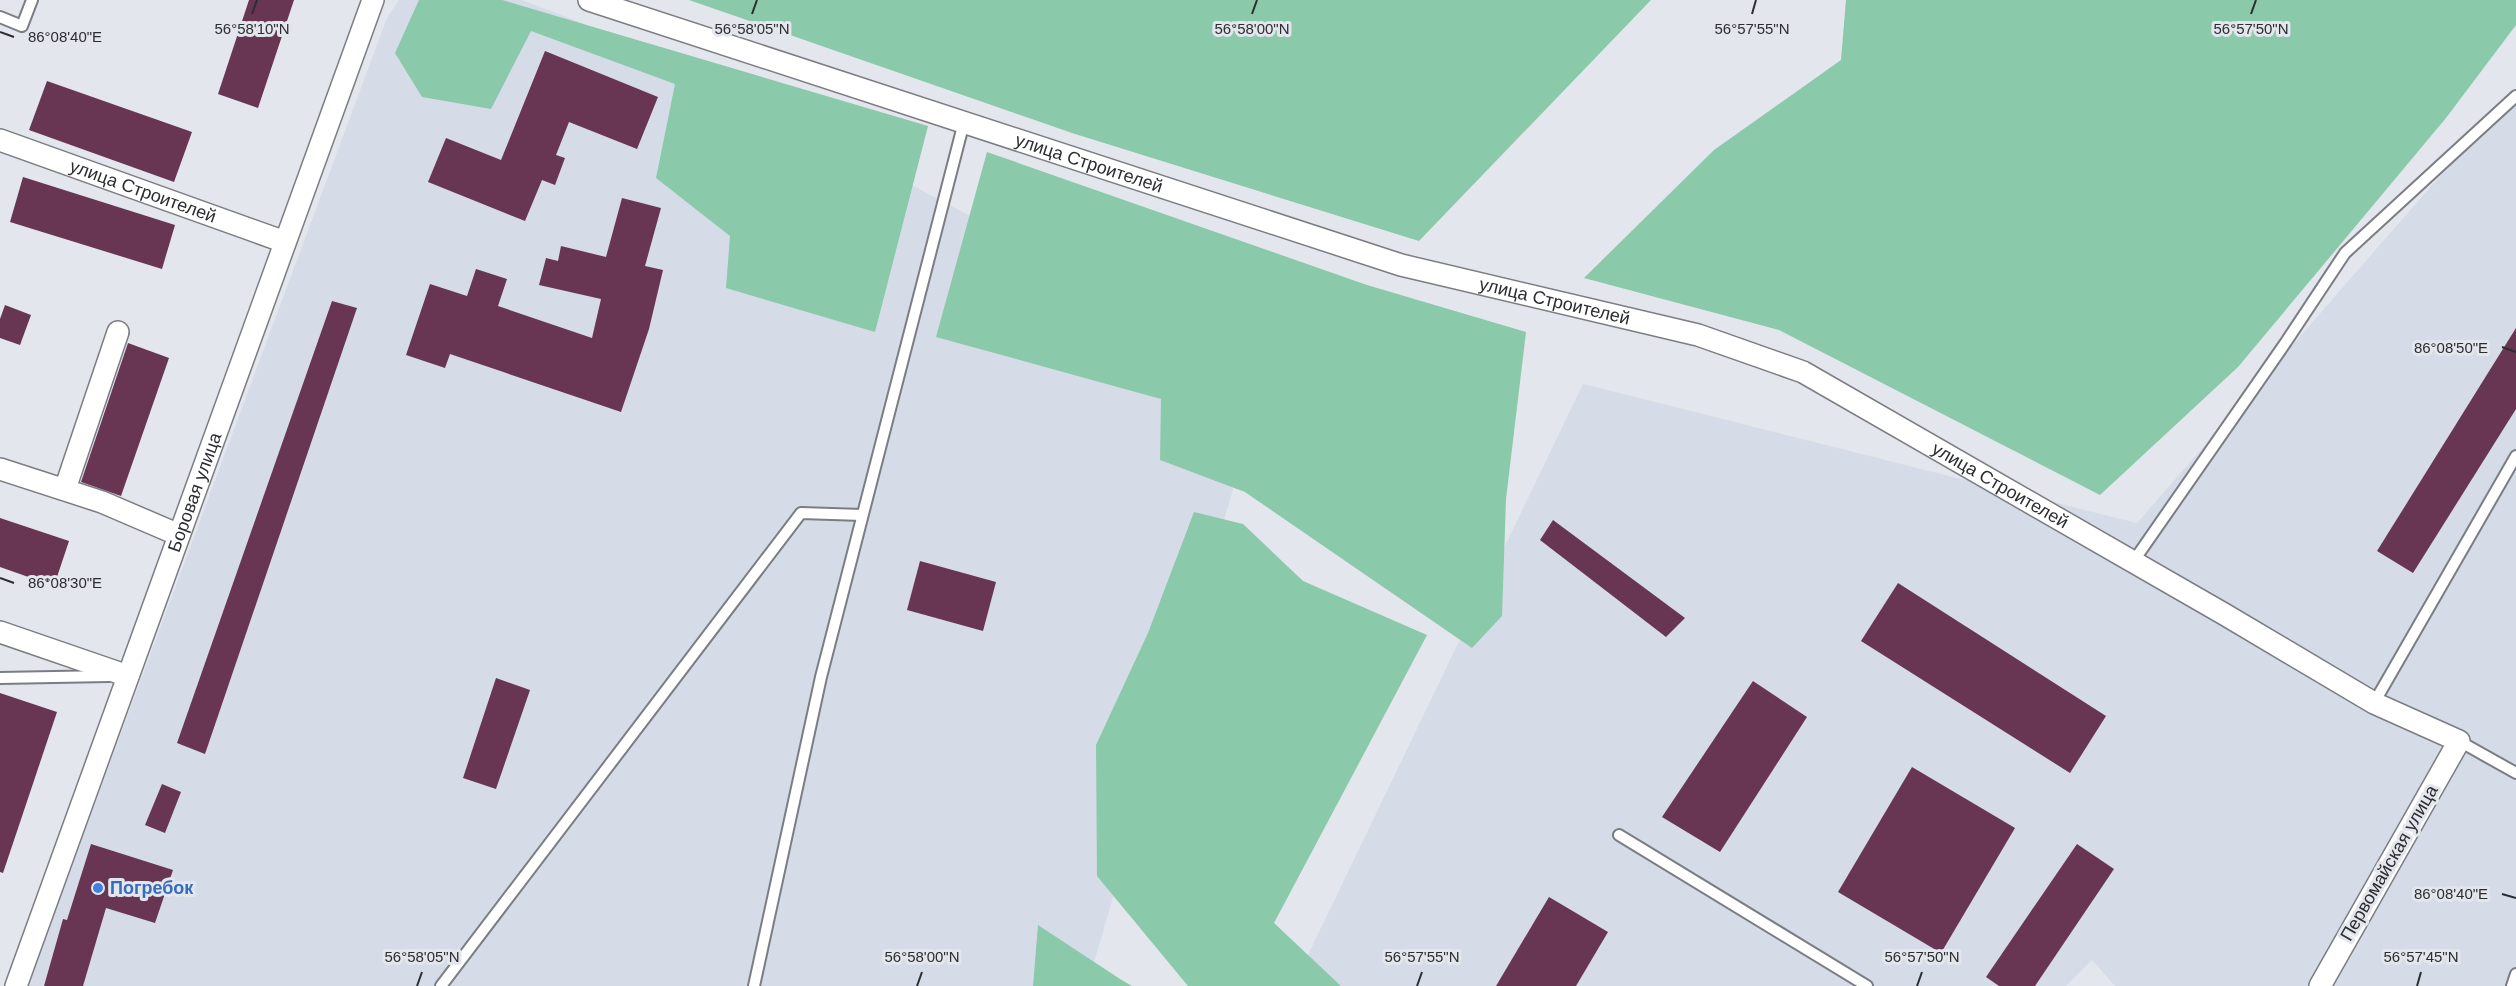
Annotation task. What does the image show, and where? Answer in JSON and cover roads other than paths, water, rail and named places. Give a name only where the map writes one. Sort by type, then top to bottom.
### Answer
[{"type":"street","name":"Боровая улица","points":[[16,986],[374,0]]},
{"type":"street","name":"улица Строителей","points":[[589,0],[1401,265],[1698,335],[1803,372],[2374,703],[2459,741]]},
{"type":"street","name":"улица Строителей","points":[[0,140],[285,242]]},
{"type":"street","points":[[65,489],[118,332]]},
{"type":"street","points":[[0,469],[102,502],[179,535]]},
{"type":"street","points":[[0,632],[128,676]]},
{"type":"street","name":"Первомайская улица","points":[[2320,986],[2459,741]]},
{"type":"lane","points":[[0,18],[22,26],[32,0]]},
{"type":"lane","points":[[2133,562],[2345,253],[2516,96]]},
{"type":"lane","points":[[753,986],[821,677],[964,122]]},
{"type":"lane","points":[[2374,703],[2516,456]]},
{"type":"lane","points":[[441,986],[801,513],[862,515]]},
{"type":"lane","points":[[0,678],[128,676]]},
{"type":"lane","points":[[2459,741],[2516,773]]},
{"type":"lane","points":[[1619,835],[1867,986]]},
{"type":"lane","points":[[2512,986],[2516,974]]},
{"type":"place","name":"Погребок","points":[[98,888]]}]
